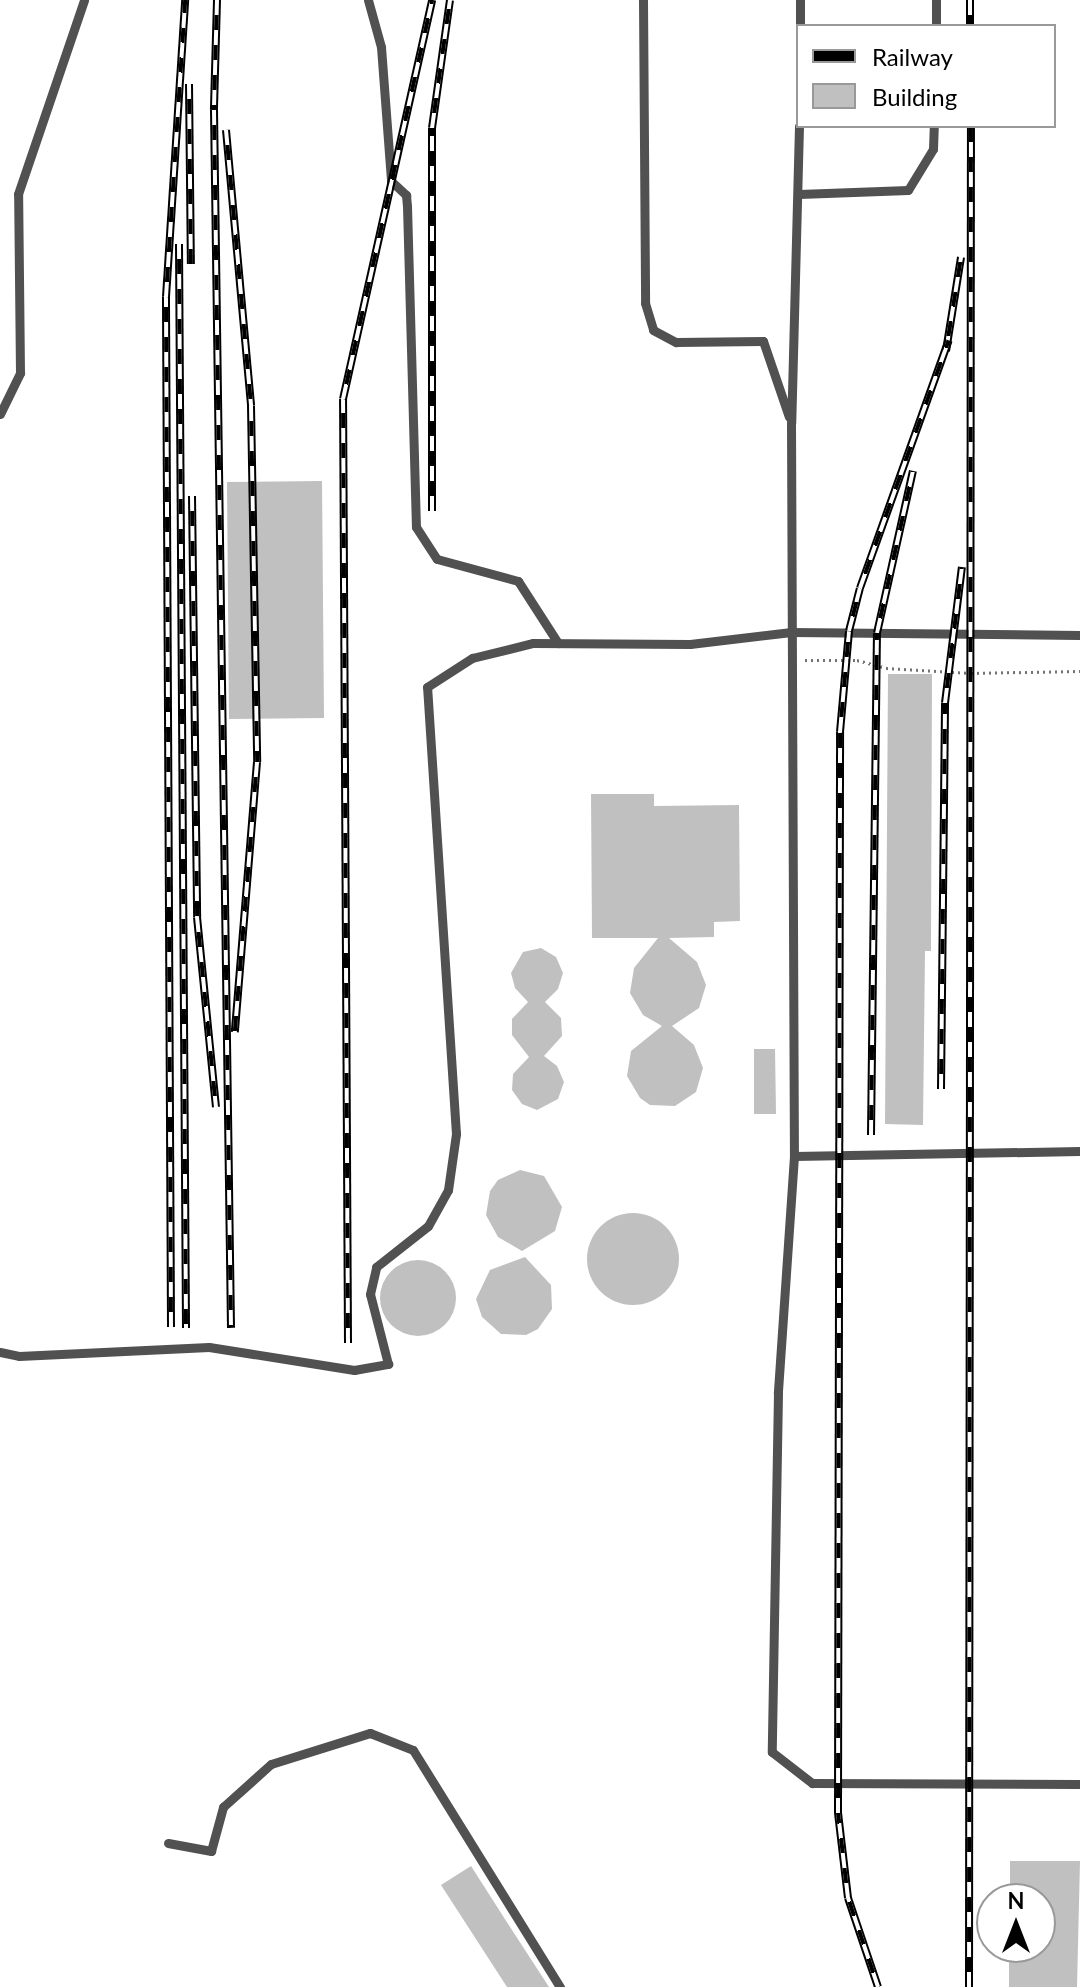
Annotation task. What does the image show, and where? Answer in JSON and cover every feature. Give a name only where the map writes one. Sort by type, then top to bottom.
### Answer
[{"type":"lane","points":[[0,414],[20,373],[18,194],[84,0]]},
{"type":"lane","points":[[368,0],[381,47],[391,181],[406,195],[416,527],[437,559],[518,581],[558,643]]},
{"type":"lane","points":[[643,0],[645,303],[653,330],[676,342],[763,341],[791,423]]},
{"type":"lane","points":[[800,0],[800,24]]},
{"type":"lane","points":[[936,0],[936,24]]},
{"type":"lane","points":[[799,128],[791,423],[794,1156],[778,1393],[772,1752],[812,1783],[1080,1784]]},
{"type":"lane","points":[[799,194],[908,190],[933,149],[934,128]]},
{"type":"lane","points":[[0,1352],[19,1356],[209,1347],[354,1370],[388,1364],[370,1294],[376,1267],[428,1226],[448,1190],[456,1134],[427,687],[472,658],[533,643],[690,644],[791,632],[1080,635]]},
{"type":"lane","points":[[794,1156],[1080,1151]]},
{"type":"lane","points":[[168,1843],[211,1851],[223,1807],[271,1764],[370,1733],[413,1750],[560,1987]]},
{"type":"path","points":[[791,660],[857,660],[886,668],[971,673],[1080,671]]},
{"type":"building","points":[[322,481],[324,718],[229,719],[227,482]]},
{"type":"building","points":[[888,674],[932,674],[931,951],[925,951],[923,1125],[885,1124]]},
{"type":"building","points":[[591,794],[654,794],[654,806],[739,805],[740,921],[714,922],[714,937],[669,938],[697,962],[706,985],[699,1008],[672,1026],[694,1045],[703,1068],[696,1092],[675,1106],[650,1105],[640,1098],[627,1076],[631,1051],[662,1026],[643,1015],[630,993],[634,968],[658,938],[592,938]]},
{"type":"building","points":[[541,948],[556,957],[563,973],[558,989],[545,1002],[561,1018],[562,1036],[544,1056],[557,1066],[564,1082],[558,1099],[537,1110],[522,1104],[512,1090],[513,1074],[529,1057],[512,1035],[512,1019],[528,1002],[515,988],[511,973],[523,952]]},
{"type":"building","points":[[754,1049],[775,1049],[776,1114],[754,1114]]},
{"type":"building","points":[[520,1170],[544,1176],[562,1207],[555,1231],[522,1251],[498,1237],[486,1215],[490,1191],[498,1180]]},
{"type":"building","points":[[633,1213],[651,1216],[666,1226],[676,1241],[679,1259],[676,1277],[666,1292],[651,1302],[633,1305],[615,1302],[600,1292],[590,1277],[587,1259],[590,1241],[600,1226],[615,1216]]},
{"type":"building","points":[[525,1257],[551,1285],[552,1309],[538,1329],[526,1335],[501,1334],[482,1317],[476,1299],[490,1270]]},
{"type":"building","points":[[418,1260],[432,1263],[445,1271],[453,1284],[456,1298],[453,1312],[445,1325],[432,1333],[418,1336],[404,1333],[391,1325],[383,1312],[380,1298],[383,1284],[391,1271],[404,1263]]},
{"type":"building","points":[[1010,1861],[1080,1861],[1077,1987],[1009,1987],[1009,1963],[1056,1963],[1056,1883],[1010,1883]]},
{"type":"building","points":[[471,1866],[549,1987],[507,1987],[441,1885]]},
{"type":"railway","points":[[171,1327],[166,297],[185,0]]},
{"type":"railway","points":[[217,0],[214,110],[231,1328]]},
{"type":"railway","points":[[348,1343],[343,399],[432,0]]},
{"type":"railway","points":[[432,511],[432,128],[450,0]]},
{"type":"railway","points":[[970,0],[970,24]]},
{"type":"railway","points":[[189,84],[191,264]]},
{"type":"railway","points":[[969,1987],[971,128]]},
{"type":"railway","points":[[226,130],[251,406],[257,762],[235,1032]]},
{"type":"railway","points":[[179,244],[186,1328]]},
{"type":"railway","points":[[946,351],[961,257]]},
{"type":"railway","points":[[878,1987],[848,1898],[838,1813],[840,732],[849,631],[860,588],[949,340]]},
{"type":"railway","points":[[871,1135],[877,633],[913,471]]},
{"type":"railway","points":[[192,496],[197,917],[216,1107]]},
{"type":"railway","points":[[941,1089],[945,703],[962,567]]}]
